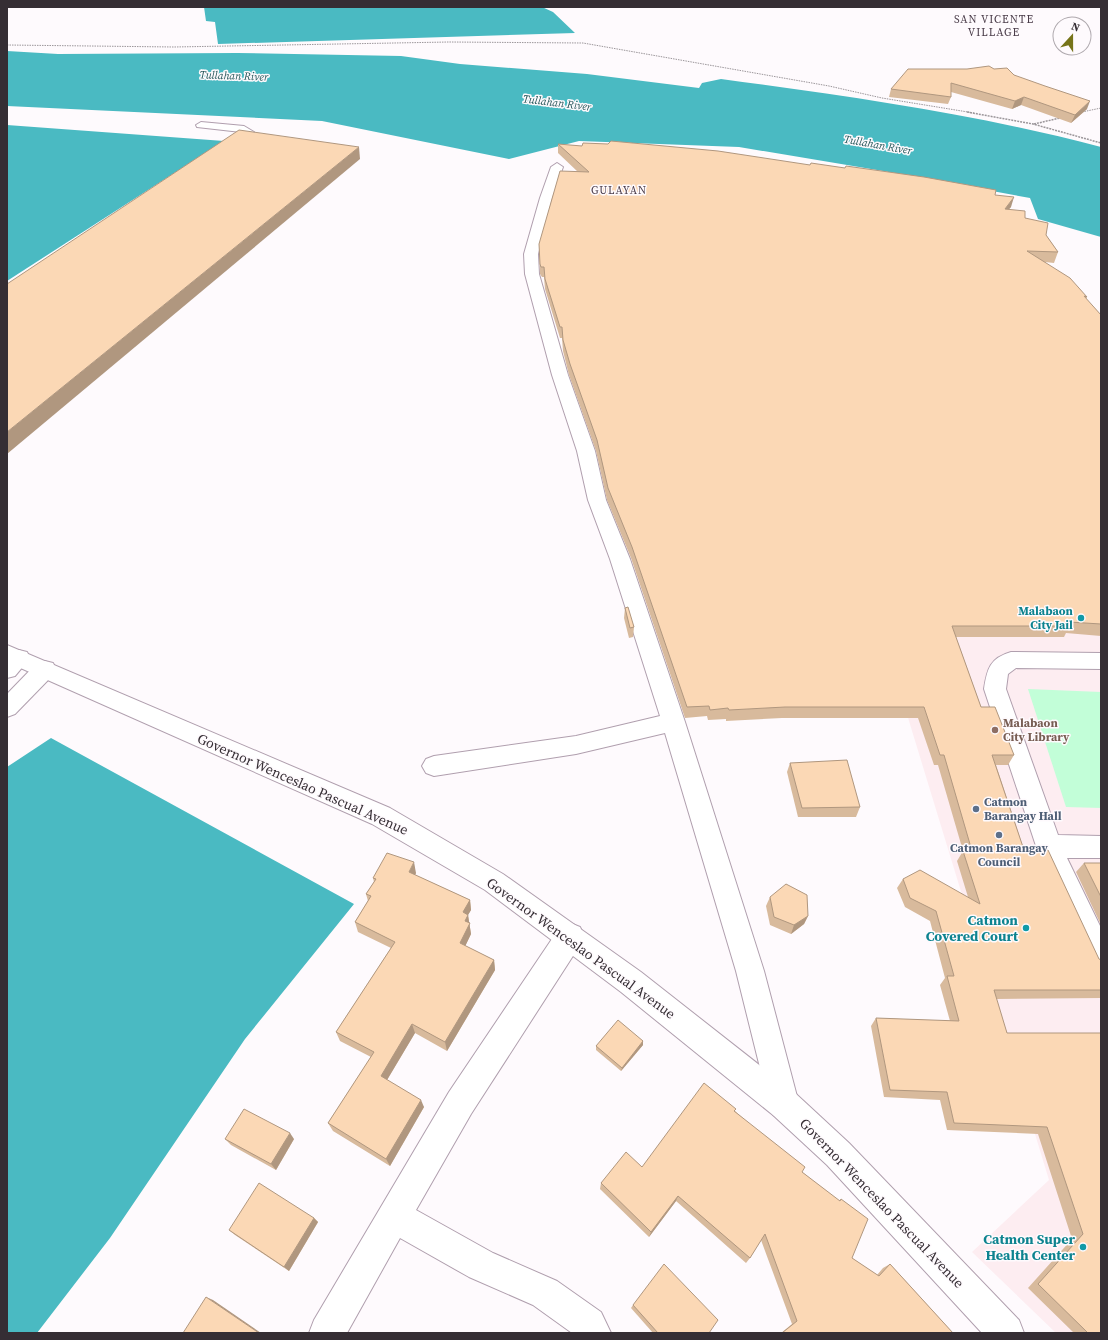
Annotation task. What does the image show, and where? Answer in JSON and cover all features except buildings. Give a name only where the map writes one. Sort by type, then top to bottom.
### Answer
[{"type":"street","points":[[201,125],[244,129],[248,132],[215,154]]},
{"type":"street","points":[[557,167],[546,198],[531,254],[532,274],[560,375],[586,451],[597,500],[620,559],[673,722],[750,971],[784,1104]]},
{"type":"street","name":"Governor Wenceslao Pascual Avenue","points":[[11,660],[45,669],[381,816],[494,882],[631,982],[784,1104],[838,1154],[1006,1333]]},
{"type":"street","points":[[1101,661],[1011,660],[998,670],[995,689],[1049,846],[1101,958]]},
{"type":"street","points":[[7,708],[45,669]]},
{"type":"street","points":[[434,766],[576,745],[673,722]]},
{"type":"street","points":[[1049,846],[1101,847]]},
{"type":"street","points":[[327,1333],[348,1294],[460,1103],[570,936]]},
{"type":"street","points":[[395,1216],[481,1265],[545,1293],[589,1324],[593,1333]]},
{"type":"path","points":[[7,45],[182,47],[449,42],[583,43],[1033,124],[1101,142]]},
{"type":"path","points":[[1081,113],[1101,108]]},
{"type":"path","points":[[1033,124],[1066,117]]},
{"type":"shaded area","points":[[876,596],[1101,602],[1101,1333],[1056,1333],[972,1252],[1049,1180],[909,721]]},
{"type":"green space","points":[[1028,689],[1101,692],[1101,808],[1066,807]]},
{"type":"water","points":[[204,7],[542,7],[553,12],[575,33],[218,44],[215,22],[206,21]]},
{"type":"water","name":"Tullahan River","points":[[7,51],[58,54],[237,53],[401,56],[460,64],[587,74],[699,88],[702,83],[721,79],[912,107],[1007,125],[1101,147],[1101,237],[1038,219],[1030,198],[883,171],[739,147],[579,141],[509,159],[322,121],[7,106]]},
{"type":"water","points":[[7,125],[224,141],[7,281]]},
{"type":"water","points":[[51,738],[354,904],[245,1039],[110,1238],[37,1333],[7,1333],[7,767]]},
{"type":"place","name":"Malabaon City Jail","points":[[1081,618]]},
{"type":"place","name":"Malabaon City Library","points":[[995,730]]},
{"type":"place","name":"Catmon Barangay Hall","points":[[976,809]]},
{"type":"place","name":"Catmon Barangay Council","points":[[999,835]]},
{"type":"place","name":"Catmon Covered Court","points":[[1026,928]]},
{"type":"place","name":"Catmon Super Health Center","points":[[1083,1247]]},
{"type":"district","name":"SAN VICENTE VILLAGE","points":[[994,25]]},
{"type":"district","name":"GULAYAN","points":[[619,190]]}]
